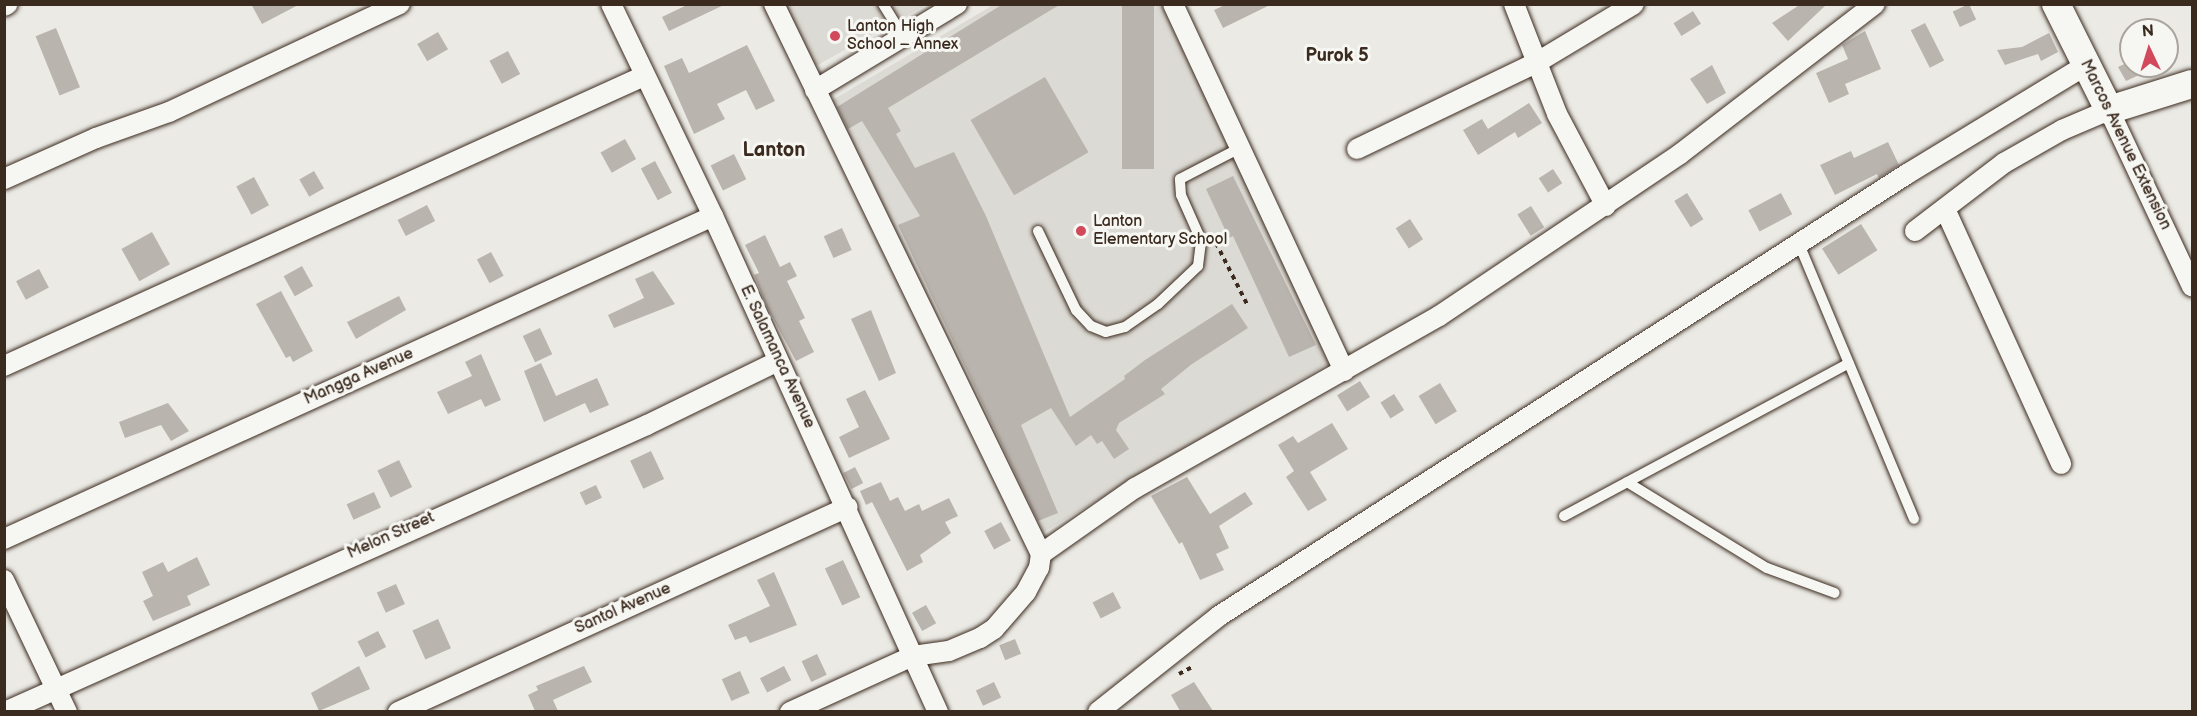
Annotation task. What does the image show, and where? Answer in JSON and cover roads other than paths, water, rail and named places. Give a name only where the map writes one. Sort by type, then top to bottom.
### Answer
[{"type":"street","points":[[4,179],[96,138],[169,112],[400,4]]},
{"type":"street","name":"E. Salamanca Avenue","points":[[611,4],[713,216],[938,711]]},
{"type":"street","points":[[774,4],[1041,554],[1039,568],[1026,592],[994,629],[949,651],[914,656],[790,711]]},
{"type":"street","points":[[815,90],[957,4]]},
{"type":"street","points":[[1173,4],[1344,371]]},
{"type":"street","points":[[1514,4],[1557,114],[1606,206]]},
{"type":"street","points":[[1357,149],[1536,63],[1634,4]]},
{"type":"street","points":[[1041,554],[1135,488],[1438,316],[1606,206],[1875,4]]},
{"type":"street","name":"Marcos Avenue Extension","points":[[2056,4],[2191,281]]},
{"type":"street","points":[[1098,711],[1219,616],[1799,244],[2086,65]]},
{"type":"street","points":[[4,366],[644,76]]},
{"type":"street","points":[[1915,231],[2013,158],[2109,110],[2193,84]]},
{"type":"street","points":[[1945,210],[2061,464]]},
{"type":"street","name":"Mangga Avenue","points":[[4,539],[713,216]]},
{"type":"street","name":"Melon Street","points":[[5,711],[647,425],[778,361]]},
{"type":"street","name":"Santol Avenue","points":[[399,711],[847,507]]},
{"type":"street","points":[[4,580],[67,711]]},
{"type":"lane","points":[[884,4],[904,37]]},
{"type":"lane","points":[[1038,231],[1076,310],[1090,326],[1106,332],[1125,327],[1158,304],[1198,266],[1201,240],[1181,195],[1180,179],[1240,148]]},
{"type":"lane","points":[[1799,244],[1914,519]]},
{"type":"lane","points":[[1564,516],[1849,363]]},
{"type":"lane","points":[[1627,483],[1767,568],[1835,593]]},
{"type":"place","name":"Lanton High School – Annex","points":[[835,36]]},
{"type":"place","name":"Lanton Elementary School","points":[[1081,231]]},
{"type":"district","name":"Purok 5","points":[[1337,56]]},
{"type":"district","name":"Lanton","points":[[774,150]]}]
